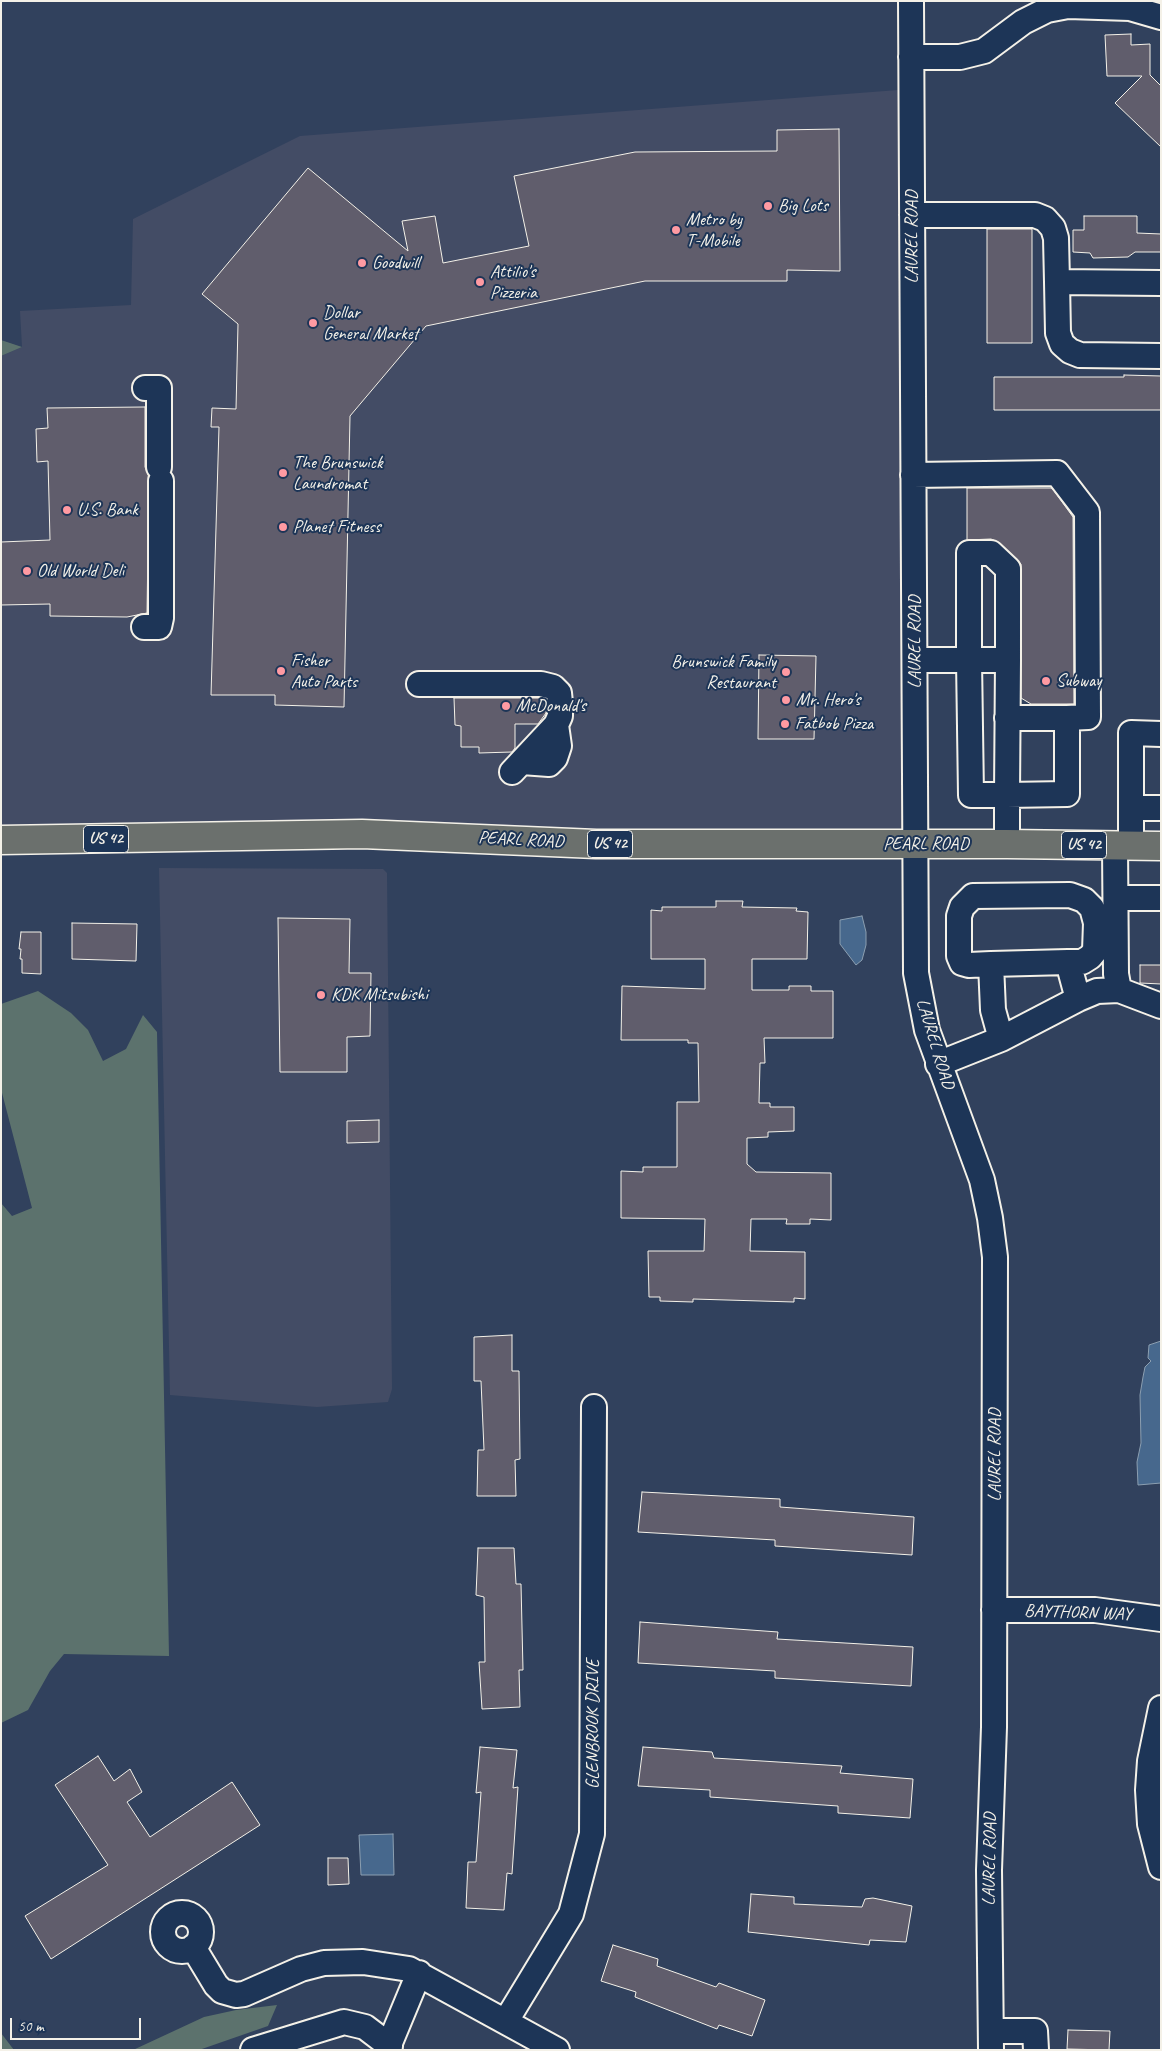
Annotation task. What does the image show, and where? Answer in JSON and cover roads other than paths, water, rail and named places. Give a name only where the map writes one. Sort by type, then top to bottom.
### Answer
[{"type":"main road","name":"PEARL ROAD","points":[[1,840],[362,834],[596,844],[1161,846]]},
{"type":"street","name":"LAUREL ROAD","points":[[911,1],[913,474],[916,660],[914,844],[916,973],[927,1030],[982,1180],[990,1218],[995,1257],[994,1728],[989,1870],[991,2040]]},
{"type":"street","points":[[911,57],[960,57],[984,51],[1022,22],[1047,10],[1068,6],[1130,8],[1161,17]]},
{"type":"street","points":[[912,215],[1034,215],[1045,219],[1053,228],[1056,238],[1058,333],[1062,344],[1070,351],[1080,355],[1161,356]]},
{"type":"street","points":[[1057,282],[1161,283]]},
{"type":"street","points":[[144,388],[159,388],[161,618],[159,627],[144,627]]},
{"type":"street","points":[[913,474],[1057,472],[1087,512],[1088,717],[1007,718]]},
{"type":"street","points":[[1007,844],[1007,795],[1007,718],[1008,569],[991,553],[969,554],[971,795],[1007,795],[1067,794],[1067,718]]},
{"type":"street","points":[[916,660],[1008,660]]},
{"type":"street","points":[[420,684],[541,684],[553,687],[559,693],[560,703],[560,716],[556,725],[517,767]]},
{"type":"street","points":[[1118,990],[1116,974],[1116,898],[1123,846],[1131,808],[1131,733],[1161,734]]},
{"type":"street","points":[[1131,808],[1161,808]]},
{"type":"street","points":[[1070,895],[1084,900],[1092,908],[1096,923],[1094,951],[1090,958],[1082,962],[991,964],[969,965],[962,963],[959,956],[959,916],[962,907],[973,896],[1070,895]]},
{"type":"street","points":[[1116,898],[1161,898]]},
{"type":"street","points":[[1068,962],[1078,999]]},
{"type":"street","points":[[991,964],[993,1010],[1002,1039]]},
{"type":"street","points":[[938,1064],[1002,1039],[1097,991],[1118,990],[1161,1006]]},
{"type":"street","name":"GLENBROOK DRIVE","points":[[506,2021],[571,1914],[592,1834],[594,1407]]},
{"type":"street","name":"BAYTHORN WAY","points":[[994,1610],[1095,1610],[1161,1620]]},
{"type":"street","points":[[1161,1708],[1150,1761],[1148,1790],[1150,1824],[1161,1867]]},
{"type":"street","points":[[193,1947],[216,1985],[222,1991],[236,1995],[244,1994],[294,1972],[324,1963],[363,1962],[409,1969],[420,1973],[557,2050]]},
{"type":"street","points":[[253,2050],[344,2022],[365,2027],[388,2048],[420,1973]]},
{"type":"street","points":[[991,2040],[1035,2031],[1036,2050]]},
{"type":"place","name":"Big Lots","points":[[768,206]]},
{"type":"place","name":"Metro by T-Mobile","points":[[676,230]]},
{"type":"place","name":"Goodwill","points":[[362,263]]},
{"type":"place","name":"Attilio's Pizzeria","points":[[480,282]]},
{"type":"place","name":"Dollar General Market","points":[[313,323]]},
{"type":"place","name":"The Brunswick Laundromat","points":[[283,473]]},
{"type":"place","name":"U.S. Bank","points":[[67,510]]},
{"type":"place","name":"Planet Fitness","points":[[283,527]]},
{"type":"place","name":"Old World Deli","points":[[27,571]]},
{"type":"place","name":"Fisher Auto Parts","points":[[281,671]]},
{"type":"place","name":"Brunswick Family Restaurant","points":[[786,672]]},
{"type":"place","name":"Subway","points":[[1046,681]]},
{"type":"place","name":"Mr. Hero's","points":[[786,700]]},
{"type":"place","name":"McDonald's","points":[[506,706]]},
{"type":"place","name":"Fatbob Pizza","points":[[785,724]]},
{"type":"place","name":"KDK Mitsubishi","points":[[321,995]]}]
